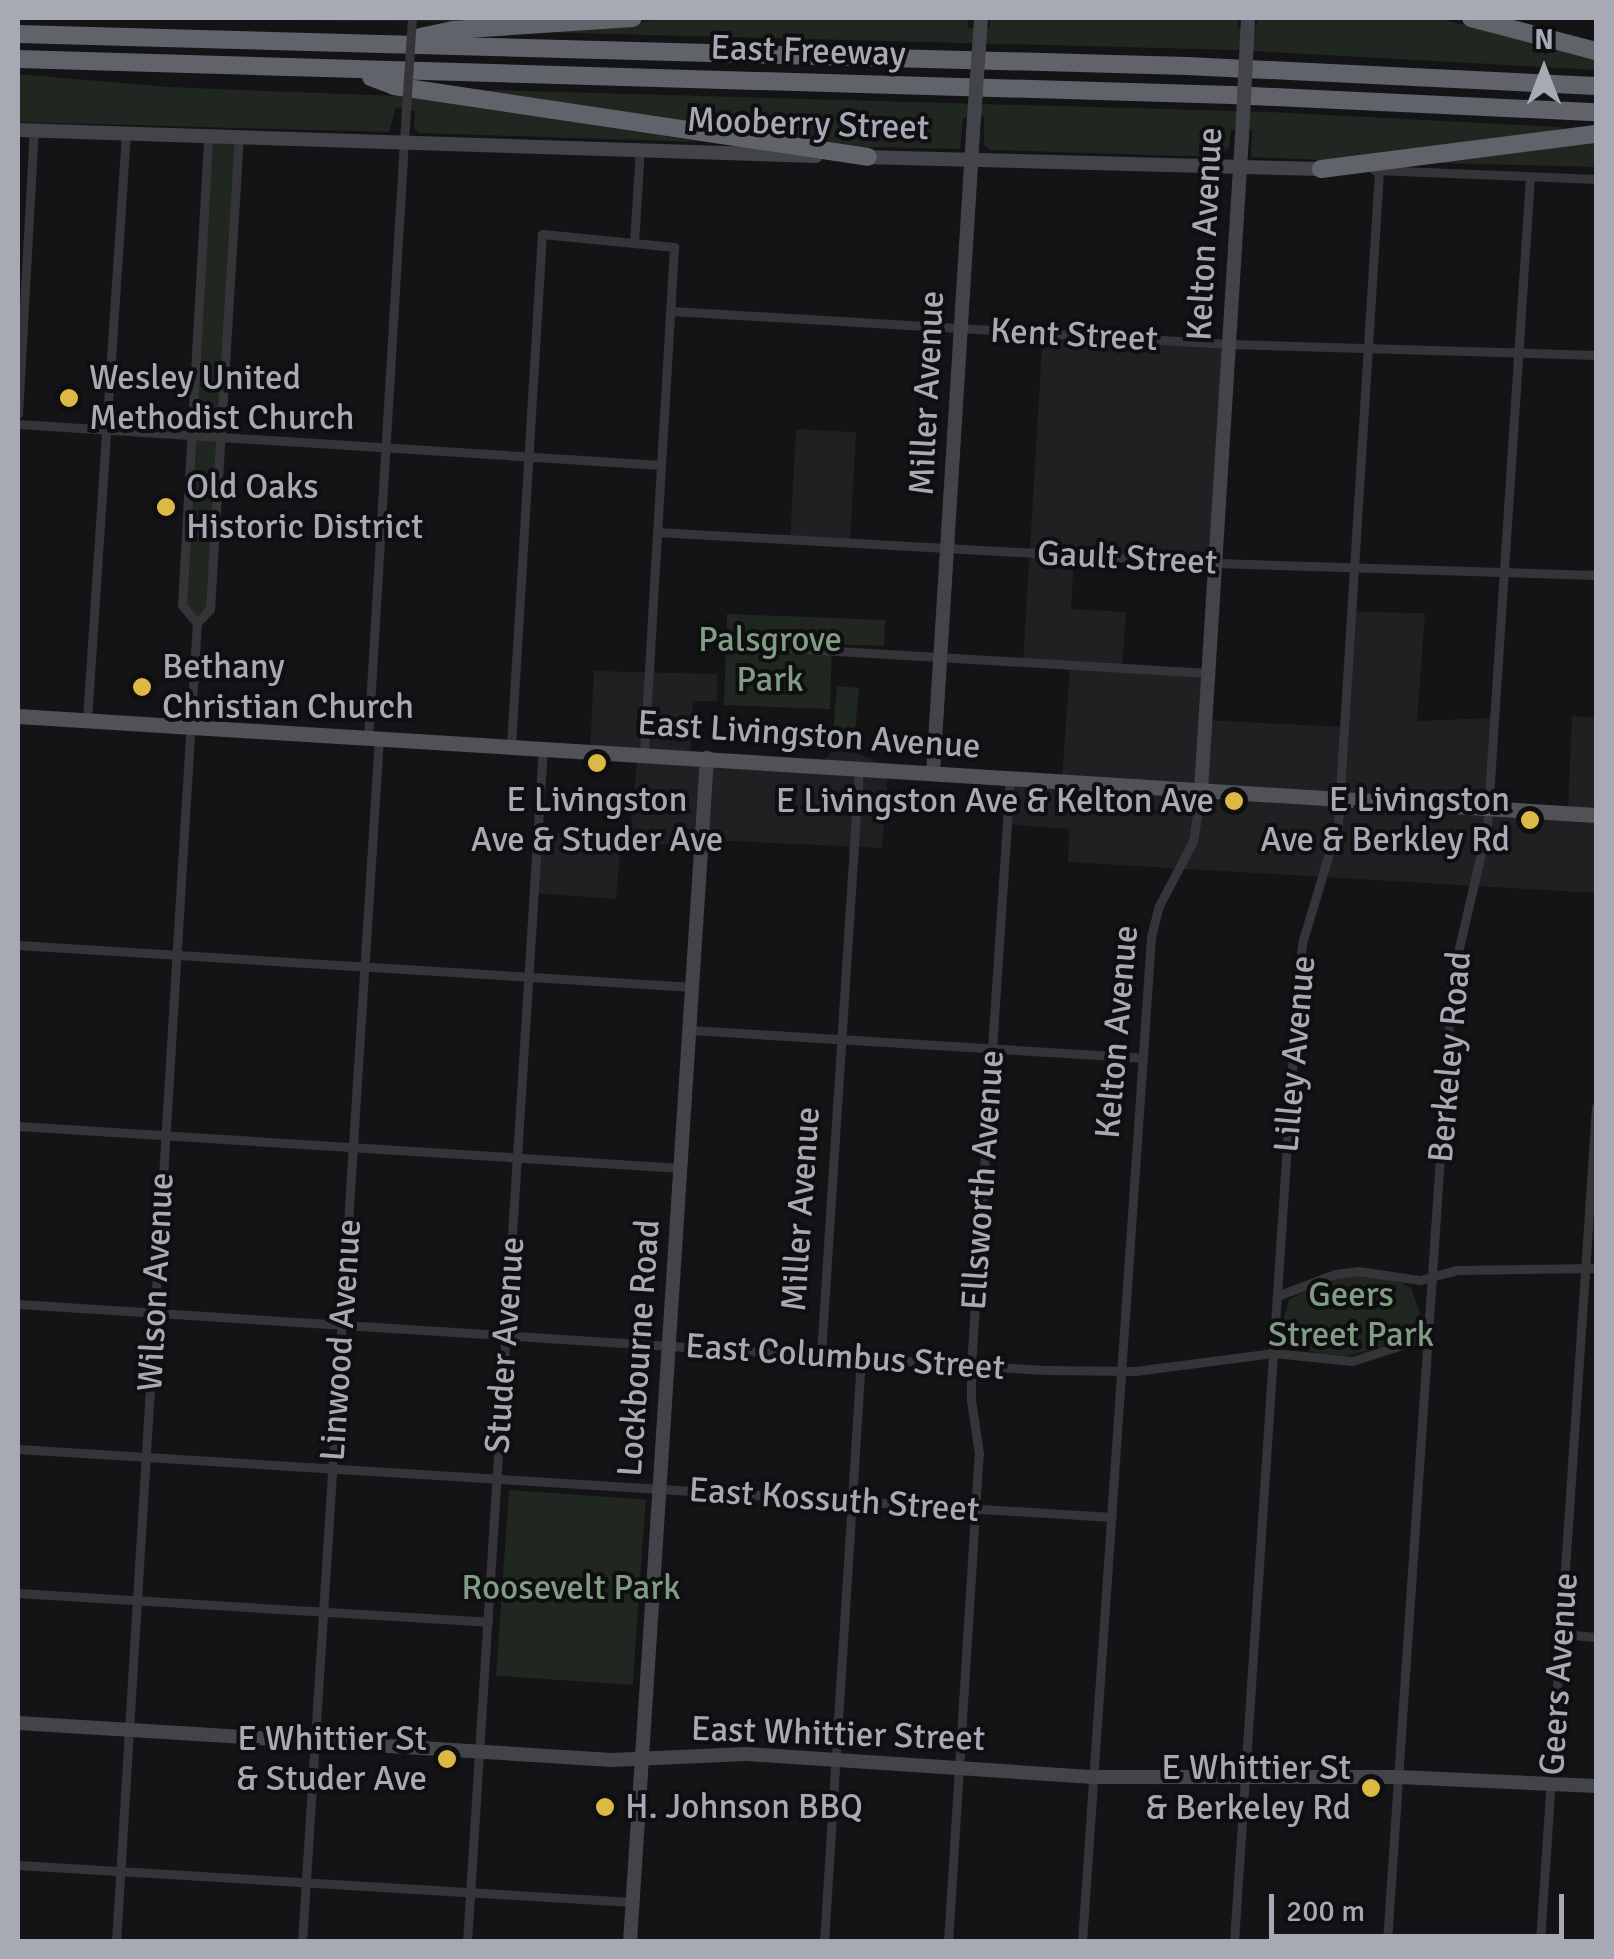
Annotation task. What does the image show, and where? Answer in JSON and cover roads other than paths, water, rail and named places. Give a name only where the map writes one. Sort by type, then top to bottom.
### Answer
[{"type":"highway","points":[[389,44],[453,30],[633,18]]},
{"type":"highway","points":[[1472,18],[1596,50]]},
{"type":"highway","name":"East Freeway","points":[[18,34],[1187,66],[1596,86]]},
{"type":"highway","name":"East Freeway","points":[[18,59],[1231,95],[1596,112]]},
{"type":"highway","points":[[357,72],[394,86],[868,158]]},
{"type":"highway","points":[[1321,169],[1596,134]]},
{"type":"main road","name":"Miller Avenue","points":[[933,773],[981,18]]},
{"type":"main road","name":"Kelton Avenue","points":[[1201,790],[1248,18]]},
{"type":"main road","name":"Mooberry Street","points":[[18,130],[208,136],[404,133],[868,158],[1321,169]]},
{"type":"main road","name":"East Livingston Avenue","points":[[18,716],[1596,815]]},
{"type":"main road","name":"Lockbourne Road","points":[[630,1942],[708,758]]},
{"type":"main road","name":"East Whittier Street","points":[[18,1723],[643,1759],[746,1754],[1094,1777],[1398,1778],[1596,1786]]},
{"type":"street","name":"Linwood Avenue","points":[[302,1942],[365,967],[384,448],[412,18]]},
{"type":"street","points":[[18,414],[34,130]]},
{"type":"street","points":[[88,720],[126,133]]},
{"type":"street","name":"Wilson Avenue","points":[[197,623],[182,605],[208,136]]},
{"type":"street","name":"Wilson Avenue","points":[[116,1942],[197,623],[210,610],[239,136]]},
{"type":"street","points":[[634,243],[640,148]]},
{"type":"street","name":"Mooberry Street","points":[[1321,169],[1596,179]]},
{"type":"street","name":"Lilley Avenue","points":[[1234,1942],[1301,954],[1334,846],[1379,170]]},
{"type":"street","name":"Berkeley Road","points":[[1387,1942],[1452,978],[1482,864],[1488,808],[1530,176]]},
{"type":"street","points":[[511,746],[542,234],[674,247],[644,754]]},
{"type":"street","name":"Kent Street","points":[[671,311],[1229,344],[1596,355]]},
{"type":"street","points":[[18,424],[661,466]]},
{"type":"street","name":"Gault Street","points":[[657,532],[1216,564],[1504,570],[1596,576]]},
{"type":"street","points":[[720,644],[1208,673]]},
{"type":"street","name":"Studer Avenue","points":[[467,1942],[543,748]]},
{"type":"street","name":"Miller Avenue","points":[[821,1354],[860,768]]},
{"type":"street","name":"Ellsworth Avenue","points":[[948,1942],[980,1454],[970,1400],[971,1366],[1010,778]]},
{"type":"street","name":"Kelton Avenue","points":[[1082,1942],[1151,937],[1159,906],[1193,842],[1201,790]]},
{"type":"street","points":[[18,945],[693,987]]},
{"type":"street","points":[[690,1030],[1142,1058]]},
{"type":"street","name":"Geers Avenue","points":[[1540,1942],[1591,1268],[1596,1107]]},
{"type":"street","points":[[18,1126],[681,1168]]},
{"type":"street","points":[[1277,1296],[1335,1274],[1380,1272],[1420,1280],[1475,1269],[1591,1268]]},
{"type":"street","name":"East Columbus Street","points":[[18,1304],[971,1366],[1122,1371],[1274,1353],[1352,1361],[1427,1337]]},
{"type":"street","points":[[824,1942],[861,1357]]},
{"type":"street","name":"East Kossuth Street","points":[[18,1449],[1112,1517]]},
{"type":"street","points":[[18,1593],[488,1622]]},
{"type":"street","points":[[1562,1634],[1596,1637]]},
{"type":"street","points":[[18,1864],[632,1902]]},
{"type":"place","name":"Wesley United Methodist Church","points":[[69,398]]},
{"type":"place","name":"Old Oaks Historic District","points":[[166,507]]},
{"type":"place","name":"Bethany Christian Church","points":[[142,687]]},
{"type":"place","name":"E Livingston Ave & Studer Ave","points":[[597,763]]},
{"type":"place","name":"E Livingston Ave & Kelton Ave","points":[[1234,801]]},
{"type":"place","name":"E Livingston Ave & Berkley Rd","points":[[1530,820]]},
{"type":"place","name":"E Whittier St & Studer Ave","points":[[447,1759]]},
{"type":"place","name":"E Whittier St & Berkeley Rd","points":[[1371,1788]]},
{"type":"place","name":"H. Johnson BBQ","points":[[605,1807]]},
{"type":"park label","name":"Palsgrove Park","points":[[770,660]]},
{"type":"park label","name":"Geers Street Park","points":[[1351,1315]]},
{"type":"park label","name":"Roosevelt Park","points":[[571,1588]]}]
